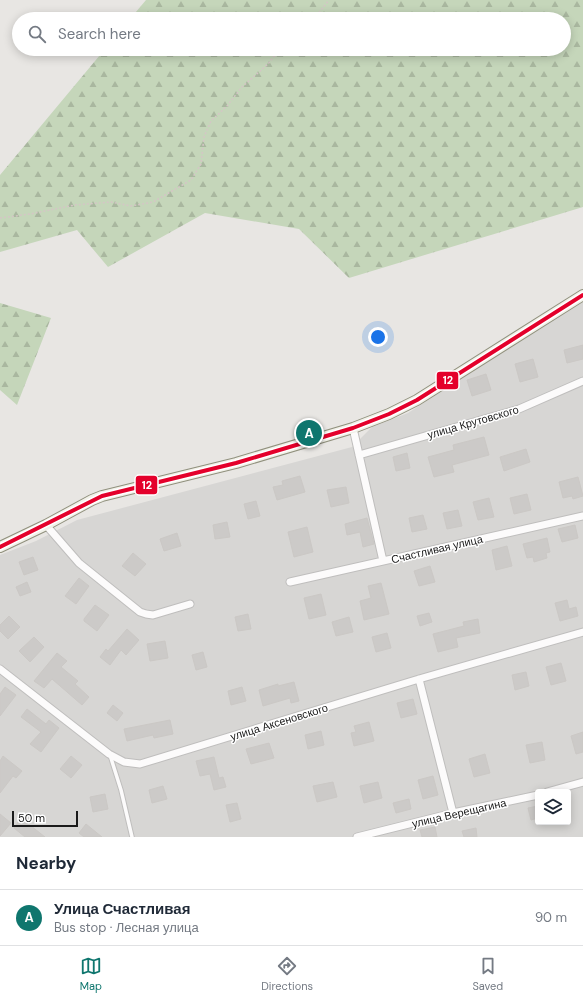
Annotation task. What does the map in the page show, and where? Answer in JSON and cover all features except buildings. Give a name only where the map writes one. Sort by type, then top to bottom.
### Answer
[{"type":"main road","points":[[0,547],[102,496],[236,462],[353,428],[389,414],[417,400],[583,295]]},
{"type":"street","name":"улица Крутовского","points":[[359,455],[519,409],[583,381]]},
{"type":"street","points":[[353,428],[383,561]]},
{"type":"street","name":"Счастливая улица","points":[[290,582],[583,516]]},
{"type":"street","points":[[46,525],[79,563],[140,612],[153,614],[190,604]]},
{"type":"street","name":"улица Аксеновского","points":[[0,669],[109,754],[124,762],[140,764],[418,679],[583,632]]},
{"type":"street","points":[[418,679],[453,813]]},
{"type":"street","points":[[558,789],[583,782]]},
{"type":"street","name":"улица Верещагина","points":[[357,837],[453,813],[535,796]]},
{"type":"lane","points":[[109,754],[121,790],[132,837]]},
{"type":"path","points":[[320,12],[329,0]]},
{"type":"path","points":[[0,218],[75,205],[111,202],[131,206],[153,202],[191,180],[201,164],[204,137],[211,121],[227,106],[242,87],[268,64],[274,56]]},
{"type":"shaded area","points":[[583,300],[583,837],[0,837],[0,555],[36,541],[77,520],[352,447],[372,427],[408,413]]},
{"type":"green space","points":[[146,0],[583,0],[583,207],[349,278],[299,229],[205,213],[108,267],[77,230],[0,252],[0,175],[99,56],[571,56],[571,12],[136,12]]},
{"type":"green space","points":[[0,303],[51,318],[17,405],[0,390]]},
{"type":"transit line","name":"12","points":[[0,547],[102,496],[236,463],[353,428],[389,414],[417,400],[583,295]]},
{"type":"place","name":"Улица Счастливая","points":[[309,433]]}]
